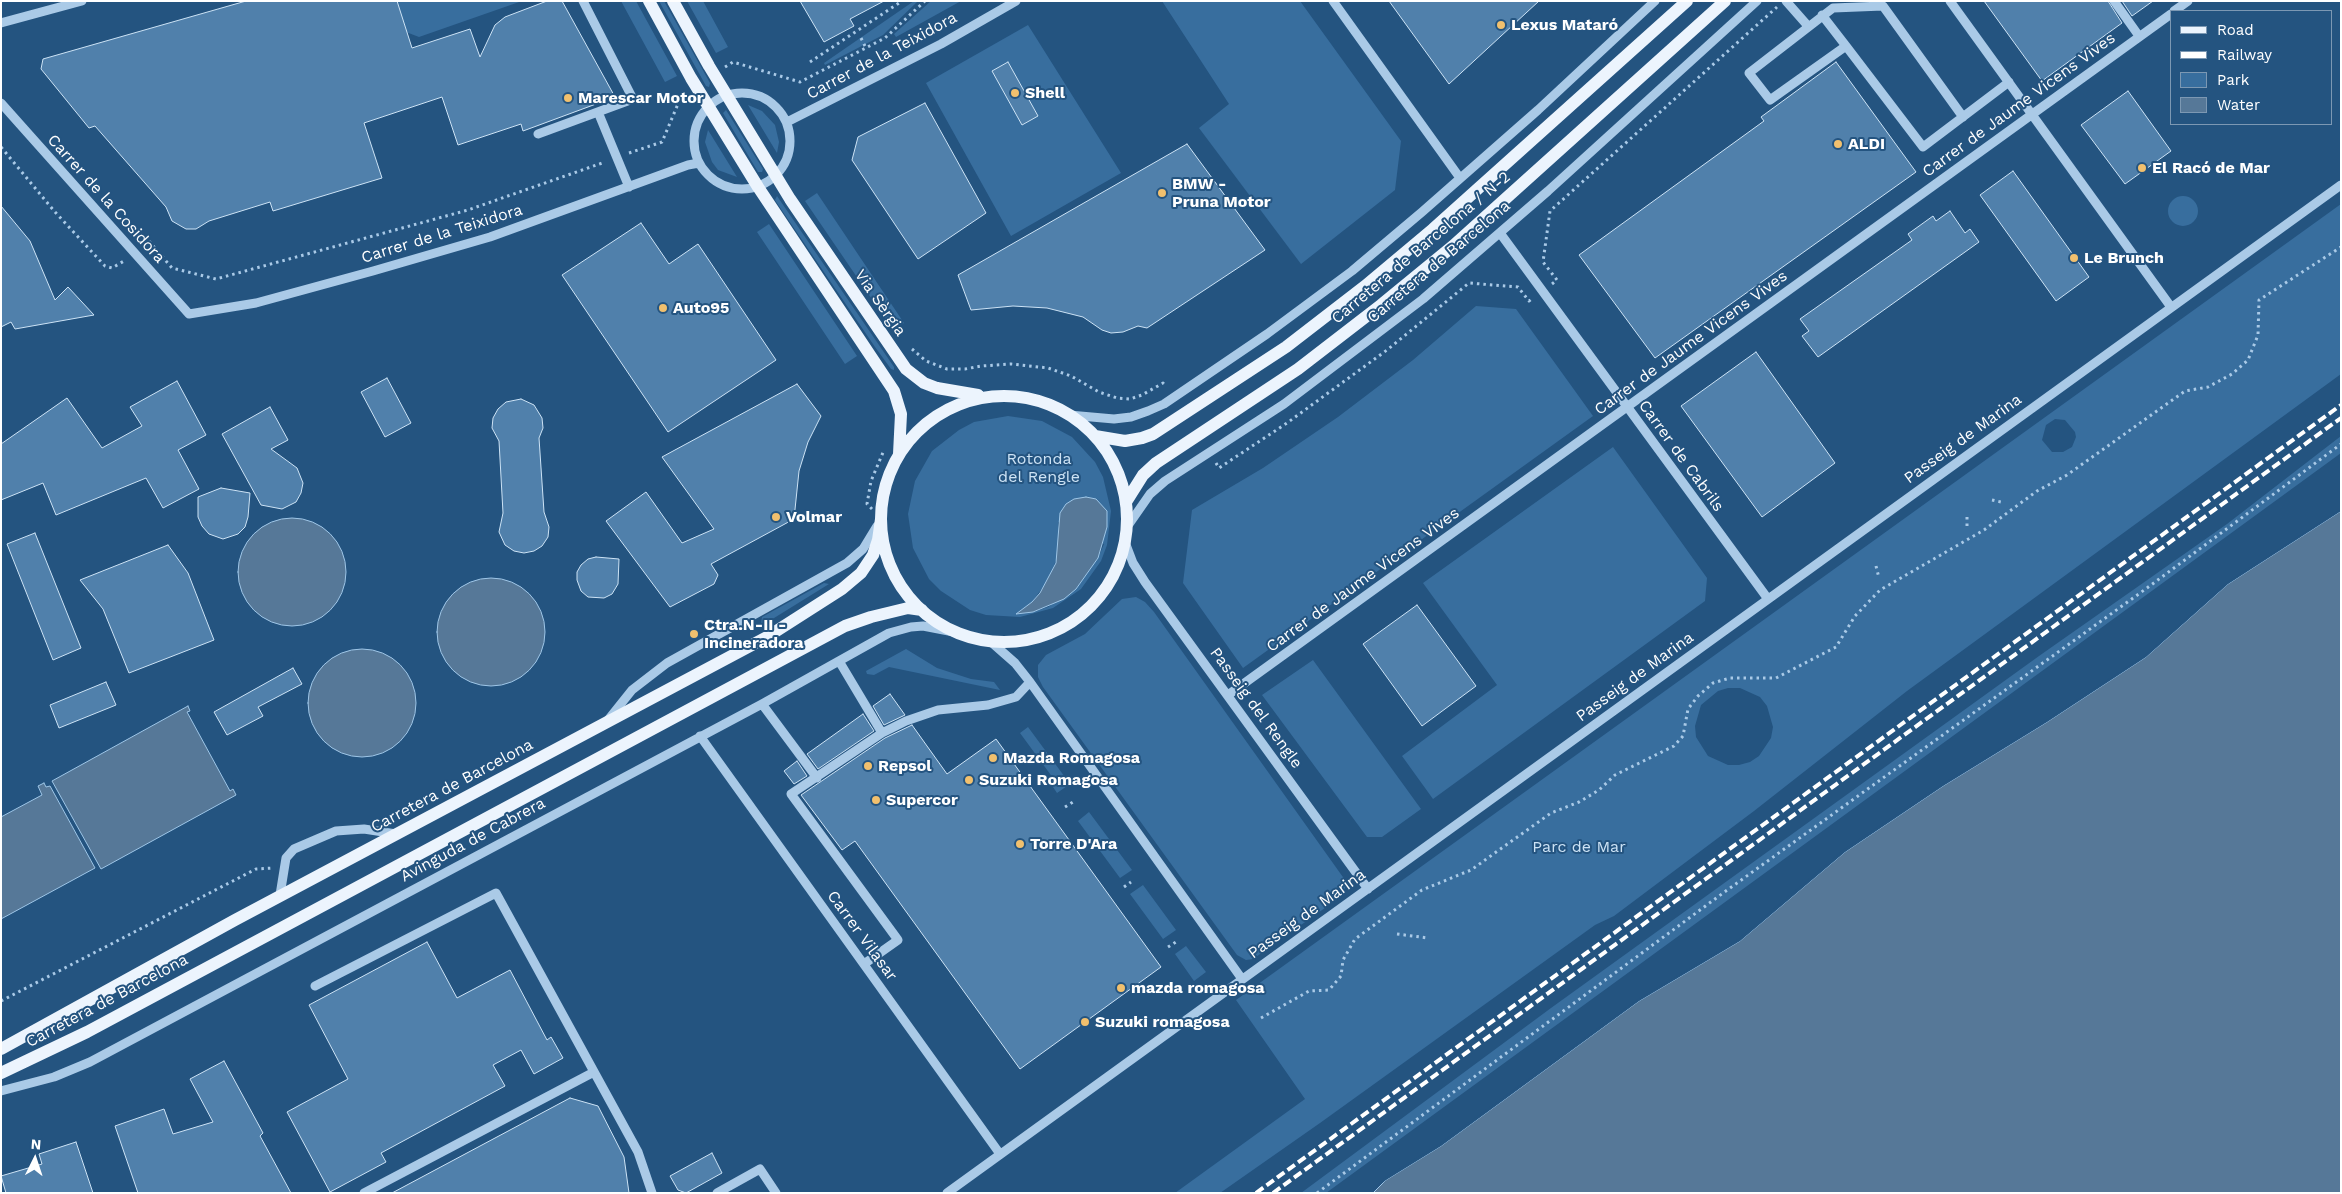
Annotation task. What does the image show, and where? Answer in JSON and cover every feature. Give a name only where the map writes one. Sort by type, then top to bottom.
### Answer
[{"type":"main road","points":[[649,1],[695,84],[758,187],[894,391],[901,414],[899,454]]},
{"type":"main road","name":"Via Sèrgia","points":[[673,1],[714,74],[776,176],[906,368],[924,383],[952,392],[994,396]]},
{"type":"main road","name":"Carretera de Barcelona / N-2","points":[[1095,436],[1125,441],[1152,434],[1286,347],[1365,286],[1433,229],[1687,1]]},
{"type":"main road","name":"Carretera de Barcelona / N-2","points":[[1126,502],[1143,475],[1156,463],[1298,369],[1453,246],[1725,1]]},
{"type":"main road","points":[[994,396],[1020,397],[1046,403],[1070,415],[1095,436],[1119,474],[1126,502],[1127,527],[1119,562],[1111,580],[1099,597],[1079,616],[1050,633],[1030,639],[990,641],[959,633],[940,623],[922,610],[908,595],[896,578],[882,539],[883,496],[889,474],[899,454],[924,425],[957,405],[994,396]]},
{"type":"main road","name":"Carretera de Barcelona","points":[[1,1049],[280,895],[766,637],[842,589],[861,574],[873,555],[878,540],[881,519]]},
{"type":"main road","name":"Carretera de Barcelona","points":[[1,1073],[87,1032],[845,626],[871,617],[908,608],[922,610]]},
{"type":"street","points":[[1,23],[82,1]]},
{"type":"street","points":[[538,134],[632,99],[583,1]]},
{"type":"street","name":"Carrer de la Teixidora","points":[[787,122],[941,44],[1016,1]]},
{"type":"street","points":[[1333,1],[1460,178]]},
{"type":"street","points":[[1070,415],[1104,419],[1131,418],[1156,408],[1267,334],[1352,271],[1460,178],[1655,1]]},
{"type":"street","name":"Carretera de Barcelona","points":[[1127,527],[1150,494],[1165,481],[1284,404],[1423,299],[1500,233],[1757,1]]},
{"type":"street","points":[[1786,1],[1808,26]]},
{"type":"street","points":[[1950,1],[2171,307]]},
{"type":"street","points":[[2114,1],[2140,36]]},
{"type":"street","points":[[2175,10],[2188,1]]},
{"type":"street","points":[[1846,46],[1770,100],[1749,73],[1833,8],[1883,6],[1963,117]]},
{"type":"street","points":[[1822,15],[1923,147],[2010,82]]},
{"type":"street","name":"Carrer de Jaume Vicens Vives","points":[[1228,695],[1628,408],[2170,15]]},
{"type":"street","points":[[748,94],[769,100],[780,110],[787,122],[791,145],[784,167],[776,176],[758,187],[744,190],[731,189],[718,183],[707,175],[694,152],[693,140],[698,122],[708,106],[727,95],[748,94]]},
{"type":"street","name":"Carrer de la Cosidora","points":[[1,103],[189,314]]},
{"type":"street","points":[[598,112],[629,187]]},
{"type":"street","name":"Carrer de la Teixidora","points":[[189,314],[256,303],[373,271],[490,236],[688,165],[699,163]]},
{"type":"street","name":"Passeig de Marina","points":[[947,1193],[2341,185]]},
{"type":"street","name":"Carrer de Cabrils","points":[[1500,233],[1768,599]]},
{"type":"street","points":[[606,723],[632,690],[667,663],[848,563],[863,549],[881,519]]},
{"type":"street","name":"Passeig del Rengle","points":[[1125,542],[1133,563],[1145,582],[1368,889]]},
{"type":"street","name":"Avinguda de Cabrera","points":[[1,1091],[54,1077],[90,1062],[762,704],[889,633],[911,627],[930,627],[959,633]]},
{"type":"street","points":[[990,641],[1015,663],[1030,682],[1242,979]]},
{"type":"street","points":[[838,662],[882,733]]},
{"type":"street","points":[[864,964],[898,940],[792,794],[882,733],[906,721],[938,710],[988,705],[1016,697],[1030,682]]},
{"type":"street","points":[[762,704],[817,778]]},
{"type":"street","name":"Carrer Vilasar","points":[[700,736],[1000,1154]]},
{"type":"street","points":[[280,895],[286,858],[294,849],[336,831],[364,830],[396,834]]},
{"type":"street","points":[[315,986],[496,894],[638,1152],[652,1193]]},
{"type":"street","points":[[364,1193],[594,1072]]},
{"type":"street","points":[[717,1193],[760,1169],[776,1193]]},
{"type":"path","points":[[810,62],[902,1]]},
{"type":"path","points":[[714,74],[733,62],[800,82],[885,38],[925,1]]},
{"type":"path","points":[[860,38],[865,46]]},
{"type":"path","points":[[1,147],[55,212],[104,266],[112,268],[119,265],[148,240],[172,268],[216,279],[468,210],[662,142],[684,91],[695,84]]},
{"type":"path","points":[[1261,1018],[1309,991],[1329,990],[1341,976],[1344,960],[1355,939],[1422,890],[1470,870],[1551,813],[1579,802],[1599,790],[1615,775],[1674,746],[1683,736],[1688,709],[1698,696],[1713,683],[1730,678],[1776,678],[1836,647],[1855,616],[1880,590],[1984,530],[2037,492],[2067,475],[2185,391],[2208,387],[2232,374],[2248,360],[2258,335],[2259,300],[2341,247]]},
{"type":"path","points":[[894,352],[904,345],[909,345],[926,361],[936,366],[955,370],[1003,364],[1048,368],[1071,376],[1100,392],[1117,398],[1130,399],[1142,395],[1163,383],[1175,396]]},
{"type":"path","points":[[1317,1193],[1719,896],[2147,588],[2341,444]]},
{"type":"path","points":[[881,519],[867,504],[871,481],[885,446]]},
{"type":"path","points":[[1992,500],[2001,502]]},
{"type":"path","points":[[1967,526],[1968,516]]},
{"type":"path","points":[[1876,566],[1879,578]]},
{"type":"path","points":[[1065,807],[1073,802]]},
{"type":"path","points":[[1,1001],[256,869],[284,867]]},
{"type":"path","points":[[1124,887],[1131,882]]},
{"type":"path","points":[[1397,934],[1428,938]]},
{"type":"path","points":[[1168,946],[1176,942]]},
{"type":"green space","points":[[397,1],[522,1],[419,37],[406,32]]},
{"type":"green space","points":[[621,1],[636,1],[677,76],[665,82]]},
{"type":"green space","points":[[659,1],[664,1],[710,83],[709,87],[706,86]]},
{"type":"green space","points":[[687,1],[703,1],[728,47],[716,53]]},
{"type":"green space","points":[[914,1],[918,1],[883,35],[825,65],[824,63]]},
{"type":"green space","points":[[931,1],[961,1],[896,37],[894,34]]},
{"type":"green space","points":[[1162,1],[1300,1],[1401,141],[1395,190],[1301,264],[1199,128],[1229,104]]},
{"type":"green space","points":[[1028,25],[1121,173],[1011,236],[926,83]]},
{"type":"green space","points":[[748,105],[762,111],[775,125],[779,142],[777,153]]},
{"type":"green space","points":[[726,110],[763,169],[762,172],[758,172],[723,113]]},
{"type":"green space","points":[[708,130],[737,177],[718,170],[712,162],[705,142]]},
{"type":"green space","points":[[817,193],[904,323],[893,330],[805,201]]},
{"type":"green space","points":[[777,196],[894,367],[894,370],[891,369],[875,347],[783,212],[775,200]]},
{"type":"green space","points":[[2183,196],[2194,200],[2198,211],[2194,222],[2183,226],[2172,222],[2168,211],[2172,200]]},
{"type":"green space","name":"Parc de Mar","points":[[2341,204],[2341,374],[1907,691],[1754,811],[1614,916],[1595,925],[1320,1123],[1220,1193],[1175,1193],[1305,1099],[1236,1000]],"holes":[[[2055,419],[2065,420],[2075,432],[2076,437],[2072,447],[2063,452],[2052,452],[2042,440],[2046,425]],[[1728,688],[1740,688],[1760,697],[1767,706],[1773,727],[1771,738],[1759,756],[1750,762],[1739,765],[1728,765],[1708,756],[1696,737],[1695,726],[1701,705],[1718,691]]]},
{"type":"green space","points":[[769,224],[857,356],[845,364],[757,232]]},
{"type":"green space","points":[[1476,306],[1516,309],[1593,416],[1243,668],[1183,583],[1192,510],[1263,468],[1338,417],[1413,360]]},
{"type":"green space","name":"Rotonda del Rengle","points":[[1008,416],[1042,421],[1072,437],[1095,462],[1103,477],[1111,511],[1107,545],[1101,561],[1081,589],[1053,608],[1020,617],[986,615],[970,610],[941,591],[929,579],[913,548],[908,514],[915,481],[932,451],[959,430],[974,422]],"holes":[[[1058,522],[1104,544],[1098,558],[1076,589],[1048,607],[1033,612],[1016,614],[1032,602],[1049,579],[1059,552]]]},
{"type":"green space","points":[[2341,436],[2341,453],[1326,1193],[1301,1193],[1551,1008],[2039,656],[2227,524]]},
{"type":"green space","points":[[1613,447],[1707,578],[1705,601],[1433,799],[1402,756],[1497,685],[1423,583]]},
{"type":"green space","points":[[824,583],[829,584],[766,623],[761,624],[762,617]]},
{"type":"green space","points":[[1136,597],[1145,602],[1154,612],[1345,880],[1345,891],[1339,898],[1253,959],[1246,960],[1237,955],[1043,687],[1038,677],[1038,665],[1046,655],[1085,634],[1122,599]]},
{"type":"green space","points":[[906,649],[937,668],[971,679],[994,682],[1000,690],[889,667],[874,675],[867,674],[866,671]]},
{"type":"green space","points":[[1313,660],[1421,809],[1382,837],[1367,837],[1262,695]]},
{"type":"green space","points":[[1028,727],[1070,784],[1057,793],[1049,781],[1053,778],[1020,733]]},
{"type":"green space","points":[[1089,812],[1132,870],[1120,878],[1078,821]]},
{"type":"green space","points":[[1143,885],[1176,930],[1163,939],[1130,894]]},
{"type":"green space","points":[[1186,946],[1206,972],[1194,981],[1175,954]]},
{"type":"water","points":[[1086,497],[1096,499],[1107,511],[1107,527],[1098,558],[1076,589],[1064,599],[1033,612],[1016,614],[1032,602],[1040,593],[1056,563],[1060,513],[1066,504],[1074,499]]},
{"type":"water","points":[[2341,511],[2341,1193],[1373,1193],[1386,1180],[1441,1146],[1639,1001],[1740,941],[1845,852],[1943,786],[2047,722],[2146,657],[2228,584]]},
{"type":"water","points":[[292,518],[313,522],[330,534],[342,551],[346,572],[342,593],[330,610],[313,622],[292,626],[271,622],[254,610],[242,593],[238,572],[242,551],[254,534],[271,522]]},
{"type":"water","points":[[491,578],[512,582],[529,594],[541,611],[545,632],[541,653],[529,670],[512,682],[491,686],[470,682],[453,670],[441,653],[437,632],[441,611],[453,594],[470,582]]},
{"type":"water","points":[[362,649],[383,653],[400,665],[412,682],[416,703],[412,724],[400,741],[383,753],[362,757],[341,753],[324,741],[312,724],[308,703],[312,682],[324,665],[341,653]]},
{"type":"water","points":[[188,706],[190,711],[187,712],[230,791],[233,789],[236,795],[101,869],[52,781]]},
{"type":"water","points":[[44,783],[46,787],[50,786],[95,868],[1,919],[1,817],[42,795],[38,786]]},
{"type":"pier","points":[[2341,509],[2341,511],[2228,584],[2146,657],[2047,722],[1943,786],[1845,852],[1740,941],[1639,1001],[1441,1146],[1386,1180],[1370,1193],[1384,1178],[1439,1144],[1638,999],[1738,939],[1843,850],[1942,784],[2046,720],[2145,655],[2227,582]]},
{"type":"building","points":[[246,1],[397,1],[412,48],[470,29],[480,57],[495,25],[505,17],[547,1],[562,1],[615,97],[523,131],[521,124],[458,145],[442,97],[364,123],[382,178],[273,211],[270,202],[209,221],[196,229],[186,229],[172,221],[166,207],[95,126],[89,128],[41,69],[43,59]]},
{"type":"building","points":[[800,1],[884,1],[850,19],[854,26],[824,42]]},
{"type":"building","points":[[1389,1],[1539,1],[1449,84]]},
{"type":"building","points":[[1984,1],[2108,1],[2122,23],[2042,81]]},
{"type":"building","points":[[2122,1],[2153,1],[2132,16]]},
{"type":"building","name":"Shell","points":[[1008,62],[1038,116],[1022,125],[992,71]]},
{"type":"building","points":[[1836,62],[1916,172],[1655,358],[1579,255],[1764,121],[1761,117]]},
{"type":"building","points":[[2128,91],[2171,151],[2125,184],[2081,125]]},
{"type":"building","points":[[925,103],[986,213],[918,259],[852,160],[858,137]]},
{"type":"building","name":"BMW - Pruna Motor","points":[[1187,144],[1265,250],[1147,328],[1138,326],[1123,332],[1111,333],[1102,330],[1083,317],[1047,308],[1013,306],[971,310],[958,275]]},
{"type":"building","points":[[2013,171],[2089,277],[2056,301],[1980,195]]},
{"type":"building","points":[[1,206],[30,241],[55,300],[68,287],[94,315],[15,329],[11,322],[1,327]]},
{"type":"building","points":[[1950,211],[1965,233],[1970,229],[1979,242],[1818,357],[1802,336],[1809,331],[1800,319],[1912,240],[1908,234],[1933,216],[1936,221]]},
{"type":"building","name":"Auto95","points":[[641,223],[669,264],[698,244],[776,360],[668,432],[562,275]]},
{"type":"building","points":[[1756,352],[1835,463],[1762,517],[1681,406]]},
{"type":"building","points":[[387,378],[411,423],[385,437],[361,392]]},
{"type":"building","points":[[177,381],[206,435],[178,450],[199,489],[163,508],[146,478],[56,515],[43,483],[1,500],[1,444],[67,398],[102,448],[142,426],[130,407]]},
{"type":"building","points":[[797,384],[821,416],[808,442],[799,471],[794,519],[711,564],[718,575],[714,584],[670,607],[606,521],[646,492],[682,543],[714,529],[662,457]]},
{"type":"building","points":[[521,399],[534,405],[542,418],[543,428],[539,438],[544,512],[549,527],[548,537],[542,546],[534,551],[524,553],[514,551],[505,545],[499,532],[503,513],[499,441],[492,428],[493,418],[498,409],[506,402]]},
{"type":"building","points":[[270,407],[288,440],[271,449],[297,468],[303,483],[301,493],[296,502],[282,509],[261,505],[222,434]]},
{"type":"building","points":[[221,488],[250,493],[248,517],[245,527],[238,534],[223,539],[209,534],[202,526],[198,517],[198,497]]},
{"type":"building","points":[[35,533],[81,648],[53,660],[7,544]]},
{"type":"building","points":[[168,545],[188,573],[214,640],[129,673],[103,609],[80,580]]},
{"type":"building","points":[[596,557],[619,559],[618,584],[612,594],[604,598],[588,597],[581,591],[577,580],[577,572],[581,565],[588,559]]},
{"type":"building","points":[[1417,605],[1476,686],[1422,726],[1363,644]]},
{"type":"building","points":[[293,668],[302,684],[258,707],[263,716],[227,735],[214,712]]},
{"type":"building","points":[[106,682],[116,705],[59,728],[50,705]]},
{"type":"building","points":[[890,694],[905,715],[884,725],[873,706]]},
{"type":"building","points":[[863,714],[874,731],[818,769],[807,754]]},
{"type":"building","points":[[912,725],[947,774],[996,739],[1161,967],[1020,1069],[855,841],[842,850],[801,795],[885,738]]},
{"type":"building","points":[[797,761],[807,776],[794,784],[784,771]]},
{"type":"building","points":[[427,942],[457,998],[510,970],[547,1040],[551,1037],[563,1058],[534,1074],[521,1050],[493,1065],[505,1086],[381,1153],[386,1162],[330,1192],[287,1112],[348,1079],[309,1005]]},
{"type":"building","points":[[224,1061],[263,1133],[260,1136],[291,1193],[138,1193],[115,1126],[164,1109],[173,1134],[213,1122],[190,1079]]},
{"type":"building","points":[[570,1098],[598,1106],[624,1157],[629,1193],[392,1193]]},
{"type":"building","points":[[76,1142],[93,1193],[6,1193],[1,1176],[42,1164],[39,1154]]},
{"type":"building","points":[[712,1153],[722,1173],[686,1193],[678,1190],[670,1176]]},
{"type":"railway","points":[[1256,1193],[2341,405]]},
{"type":"railway","points":[[1273,1193],[2341,418]]},
{"type":"place","name":"Lexus Mataró","points":[[1501,25]]},
{"type":"place","name":"Shell","points":[[1015,93]]},
{"type":"place","name":"Marescar Motor","points":[[568,98]]},
{"type":"place","name":"ALDI","points":[[1838,144]]},
{"type":"place","name":"El Racó de Mar","points":[[2142,168]]},
{"type":"place","name":"BMW - Pruna Motor","points":[[1162,193]]},
{"type":"place","name":"Le Brunch","points":[[2074,258]]},
{"type":"place","name":"Auto95","points":[[663,308]]},
{"type":"place","name":"Volmar","points":[[776,517]]},
{"type":"place","name":"Ctra.N-II - Incineradora","points":[[694,634]]},
{"type":"place","name":"Mazda Romagosa","points":[[993,758]]},
{"type":"place","name":"Repsol","points":[[868,766]]},
{"type":"place","name":"Suzuki Romagosa","points":[[969,780]]},
{"type":"place","name":"Supercor","points":[[876,800]]},
{"type":"place","name":"Torre D'Ara","points":[[1020,844]]},
{"type":"place","name":"mazda romagosa","points":[[1121,988]]},
{"type":"place","name":"Suzuki romagosa","points":[[1085,1022]]}]
